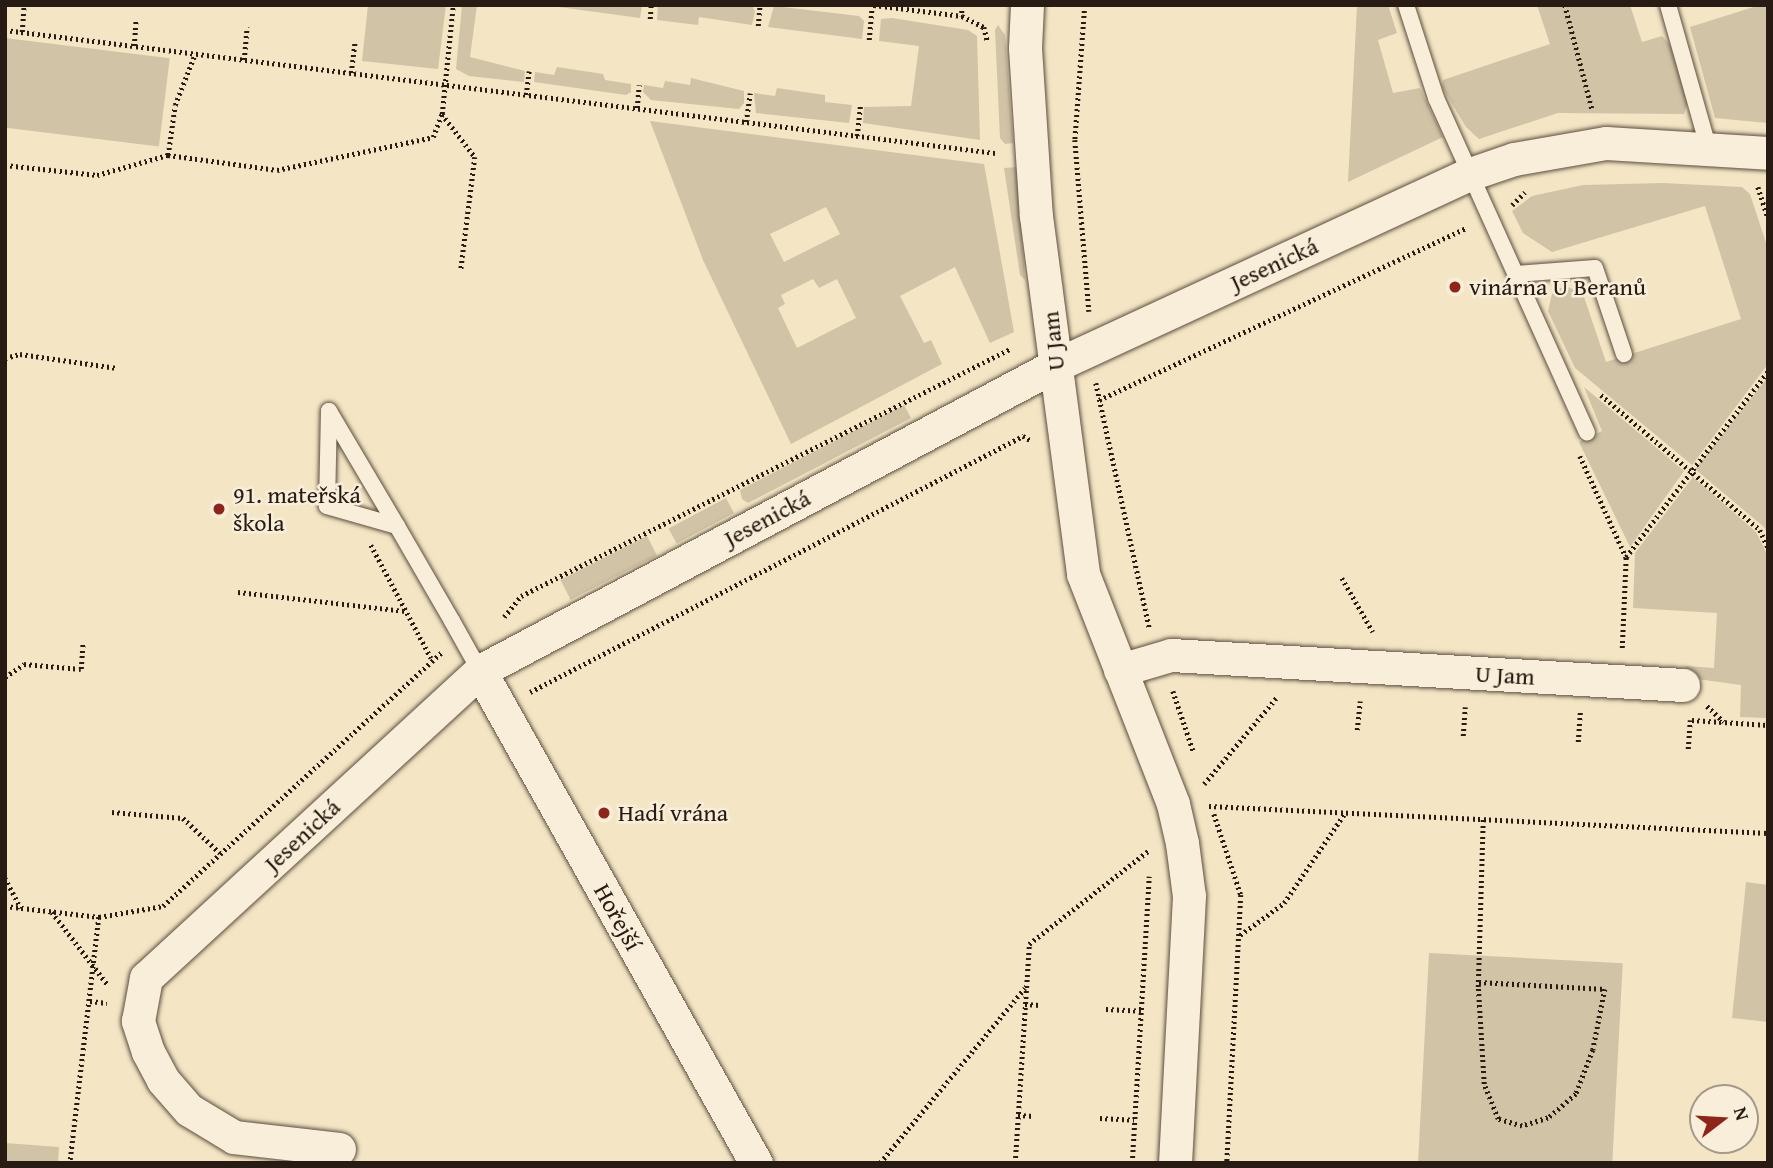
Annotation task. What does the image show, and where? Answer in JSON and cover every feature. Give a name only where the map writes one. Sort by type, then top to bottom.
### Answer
[{"type":"street","name":"U Jam","points":[[1027,5],[1025,48],[1032,158],[1083,573],[1173,804],[1189,895],[1175,1163]]},
{"type":"street","name":"Jesenická","points":[[339,1149],[234,1137],[189,1110],[163,1080],[148,1052],[138,1021],[146,978],[480,671],[1056,365],[1470,174],[1514,159],[1606,143],[1708,146],[1762,166]]},
{"type":"street","name":"U Jam","points":[[1120,670],[1161,658],[1683,685]]},
{"type":"street","name":"Hořejší","points":[[480,671],[756,1163]]},
{"type":"lane","points":[[1406,5],[1436,98],[1587,432]]},
{"type":"lane","points":[[1668,5],[1708,146]]},
{"type":"lane","points":[[1516,274],[1595,268],[1624,354]]},
{"type":"lane","points":[[397,526],[327,506],[329,411],[397,526],[480,671]]},
{"type":"path","points":[[5,165],[97,176],[168,155],[277,170],[433,137],[442,114],[453,5]]},
{"type":"path","points":[[650,19],[651,5]]},
{"type":"path","points":[[758,26],[760,5]]},
{"type":"path","points":[[869,40],[873,5],[962,16]]},
{"type":"path","points":[[1085,5],[1076,140],[1091,349],[1099,400],[1150,628],[1196,760]]},
{"type":"path","points":[[1565,5],[1595,118]]},
{"type":"path","points":[[22,32],[24,6]]},
{"type":"path","points":[[134,46],[135,20]]},
{"type":"path","points":[[244,60],[247,27]]},
{"type":"path","points":[[5,30],[1032,158]]},
{"type":"path","points":[[351,73],[355,41]]},
{"type":"path","points":[[168,155],[175,105],[195,54]]},
{"type":"path","points":[[526,95],[529,71]]},
{"type":"path","points":[[637,108],[639,85]]},
{"type":"path","points":[[746,122],[750,93]]},
{"type":"path","points":[[857,136],[860,106]]},
{"type":"path","points":[[442,114],[475,157],[461,270]]},
{"type":"path","points":[[1762,166],[1768,217]]},
{"type":"path","points":[[1099,400],[1489,217]]},
{"type":"path","points":[[5,358],[20,354],[117,369]]},
{"type":"path","points":[[1555,361],[1693,472],[1760,530],[1768,547]]},
{"type":"path","points":[[1626,557],[1768,371]]},
{"type":"path","points":[[1587,432],[1573,440],[1626,557],[1620,682]]},
{"type":"path","points":[[501,707],[1023,436],[1034,442],[1036,456]]},
{"type":"path","points":[[355,514],[431,658]]},
{"type":"path","points":[[1342,579],[1374,634]]},
{"type":"path","points":[[238,592],[406,611]]},
{"type":"path","points":[[5,677],[24,664],[81,669],[83,643]]},
{"type":"path","points":[[1204,784],[1278,696]]},
{"type":"path","points":[[1357,730],[1360,701]]},
{"type":"path","points":[[1463,736],[1465,707]]},
{"type":"path","points":[[1688,749],[1690,720]]},
{"type":"path","points":[[1200,772],[1241,895],[1227,1163]]},
{"type":"path","points":[[1173,804],[1768,833]]},
{"type":"path","points":[[112,812],[183,818],[220,853]]},
{"type":"path","points":[[1240,936],[1284,903],[1345,813]]},
{"type":"path","points":[[1479,982],[1605,989],[1593,1049],[1576,1094],[1548,1118],[1522,1126],[1498,1119],[1483,1084],[1479,982],[1483,819]]},
{"type":"path","points":[[1150,840],[1150,859]]},
{"type":"path","points":[[1015,1163],[1030,944],[1150,849]]},
{"type":"path","points":[[1132,1163],[1149,873]]},
{"type":"path","points":[[5,878],[22,908]]},
{"type":"path","points":[[5,906],[99,916],[70,1163]]},
{"type":"path","points":[[52,911],[94,962],[113,993]]},
{"type":"path","points":[[880,1163],[1026,987]]},
{"type":"path","points":[[1025,1004],[1040,1005]]},
{"type":"path","points":[[1106,1009],[1141,1011]]},
{"type":"path","points":[[1018,1115],[1034,1116]]},
{"type":"path","points":[[1100,1118],[1134,1120]]},
{"type":"shaded area","points":[[368,5],[446,5],[438,69],[362,61]]},
{"type":"shaded area","points":[[462,5],[477,5],[470,57],[525,71],[524,82],[469,76],[456,69]]},
{"type":"shaded area","points":[[544,5],[642,5],[640,18]]},
{"type":"shaded area","points":[[658,5],[752,5],[755,12],[752,25],[699,17],[698,25],[657,20]]},
{"type":"shaded area","points":[[1357,5],[1388,5],[1397,33],[1378,40],[1393,93],[1420,88],[1443,137],[1348,182]]},
{"type":"shaded area","points":[[1537,5],[1630,5],[1642,42],[1662,36],[1670,45],[1689,97],[1684,114],[1558,113],[1479,139],[1466,127],[1442,87],[1443,80],[1550,44]]},
{"type":"shaded area","points":[[1760,5],[1768,5],[1768,123],[1715,118],[1690,27]]},
{"type":"shaded area","points":[[774,6],[859,16],[864,21],[862,39],[768,27]]},
{"type":"shaded area","points":[[892,18],[968,30],[977,36],[980,140],[863,123],[864,107],[911,106],[919,46],[879,41],[881,19]]},
{"type":"shaded area","points":[[998,25],[1005,35],[1013,143],[1005,144],[1000,138],[995,30]]},
{"type":"shaded area","points":[[5,38],[170,58],[159,147],[5,128]]},
{"type":"shaded area","points":[[557,67],[603,74],[605,80],[631,84],[631,92],[626,95],[534,82],[535,72],[554,75]]},
{"type":"shaded area","points":[[691,78],[744,91],[744,103],[739,109],[651,100],[643,92],[644,85],[663,88],[665,81],[690,85]]},
{"type":"shaded area","points":[[777,88],[825,95],[825,102],[852,105],[849,123],[756,113],[754,93],[775,96]]},
{"type":"shaded area","points":[[650,121],[984,164],[1014,332],[990,343],[955,267],[900,296],[924,343],[931,340],[942,364],[791,444],[703,260]],"holes":[[[826,207],[840,234],[784,262],[770,234]],[[813,279],[819,288],[837,279],[856,318],[797,348],[778,308],[785,304],[781,295]]]},
{"type":"shaded area","points":[[1017,167],[1025,280],[1020,275],[1004,168]]},
{"type":"shaded area","points":[[1663,183],[1742,187],[1750,194],[1768,249],[1768,364],[1692,465],[1575,368],[1548,311],[1552,294],[1558,289],[1566,286],[1583,294],[1606,362],[1741,319],[1705,206],[1552,252],[1523,233],[1512,211],[1532,196],[1583,185]]},
{"type":"shaded area","points":[[1768,377],[1768,535],[1764,527],[1695,469]]},
{"type":"shaded area","points":[[1584,387],[1684,471],[1630,547],[1579,442],[1602,431]]},
{"type":"shaded area","points":[[904,405],[911,418],[748,503],[742,499],[740,490]]},
{"type":"shaded area","points":[[1693,477],[1756,532],[1768,556],[1768,718],[1740,717],[1741,685],[1697,679],[1687,672],[1685,666],[1714,668],[1717,613],[1633,608],[1635,553]]},
{"type":"shaded area","points":[[726,498],[734,513],[677,544],[669,529]]},
{"type":"shaded area","points":[[647,536],[657,556],[571,600],[561,580]]},
{"type":"shaded area","points":[[1746,882],[1768,885],[1768,1022],[1732,1018]]},
{"type":"shaded area","points":[[1429,953],[1623,963],[1612,1163],[1418,1163]]},
{"type":"shaded area","points":[[5,1143],[59,1147],[58,1163],[5,1163]]},
{"type":"place","name":"vinárna U Beranů","points":[[1455,287]]},
{"type":"place","name":"91. mateřská škola","points":[[219,509]]},
{"type":"place","name":"Hadí vrána","points":[[604,813]]}]
